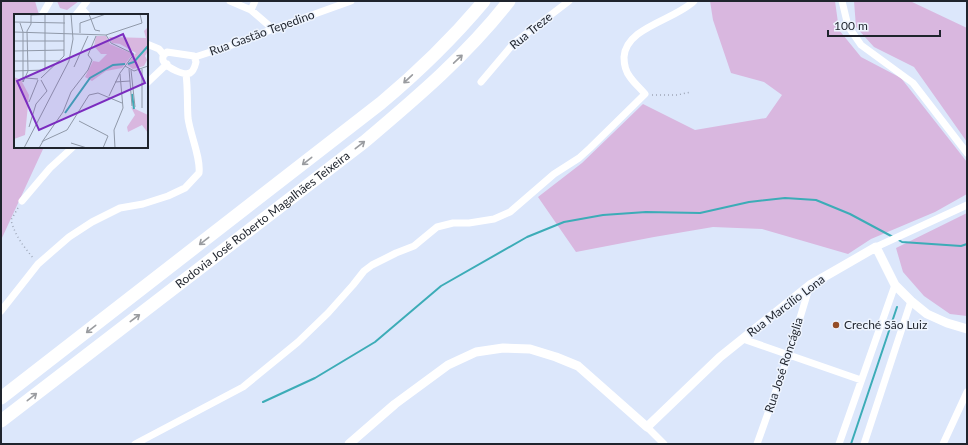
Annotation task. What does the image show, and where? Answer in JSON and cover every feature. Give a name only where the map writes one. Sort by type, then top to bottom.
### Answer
[{"type":"highway","name":"Rodovia José Roberto Magalhães Teixeira","points":[[1,398],[381,103],[438,51],[484,1]]},
{"type":"highway","name":"Rodovia José Roberto Magalhães Teixeira","points":[[1,421],[364,142],[414,100],[464,54],[509,1]]},
{"type":"street","points":[[43,14],[50,1]]},
{"type":"street","points":[[77,14],[87,1]]},
{"type":"street","points":[[230,1],[251,10],[273,29]]},
{"type":"street","points":[[251,10],[256,1]]},
{"type":"street","name":"Rua Gastão Tepedino","points":[[195,57],[232,45],[351,1]]},
{"type":"street","name":"Rua Treze","points":[[480,82],[514,43],[569,1]]},
{"type":"street","points":[[135,444],[243,387],[298,342],[328,313],[353,286],[364,271],[372,265],[414,246],[437,227],[453,223],[469,223],[494,219],[510,212],[554,174],[584,153],[645,94],[630,76],[625,66],[625,51],[630,41],[648,28],[671,17],[694,1]]},
{"type":"street","points":[[842,1],[848,26],[861,45],[912,83],[967,153]]},
{"type":"street","points":[[82,9],[86,14]]},
{"type":"street","points":[[148,44],[159,49],[164,55],[163,60],[182,74],[186,74],[193,70],[196,62],[195,57],[192,55],[167,52],[164,55]]},
{"type":"street","points":[[148,82],[167,64]]},
{"type":"street","points":[[1,311],[38,264],[69,237],[92,222],[120,208],[143,204],[168,196],[185,188],[198,173],[199,168],[188,118],[186,74]]},
{"type":"street","points":[[22,201],[50,168],[72,148]]},
{"type":"street","name":"Rua Marcílio Lona","points":[[647,427],[720,357],[810,285],[876,247],[967,205]]},
{"type":"street","points":[[876,247],[895,285],[911,301],[927,314],[947,323],[967,329]]},
{"type":"street","name":"Rua José Roncáglia","points":[[757,444],[789,354],[810,285]]},
{"type":"street","points":[[839,444],[895,285]]},
{"type":"street","points":[[864,444],[911,301]]},
{"type":"street","points":[[743,339],[861,380]]},
{"type":"street","points":[[349,444],[395,404],[448,365],[476,352],[503,348],[530,349],[578,366],[664,444]]},
{"type":"street","points":[[943,444],[967,392]]},
{"type":"path","points":[[645,94],[654,96],[677,95],[691,92]]},
{"type":"path","points":[[22,201],[11,220],[20,242],[38,264]]},
{"type":"shaded area","points":[[1,1],[35,1],[39,14],[14,14],[14,148],[44,148],[1,240]]},
{"type":"shaded area","points":[[57,1],[79,1],[67,10],[60,8]]},
{"type":"shaded area","points":[[710,1],[835,1],[839,30],[861,57],[901,78],[967,162],[967,194],[935,212],[871,239],[848,254],[762,229],[713,227],[576,252],[538,197],[582,163],[643,104],[695,130],[766,118],[782,95],[764,82],[731,73],[713,20]]},
{"type":"shaded area","points":[[854,1],[910,1],[967,28],[967,142],[914,67],[874,47],[856,27]]},
{"type":"shaded area","points":[[967,213],[967,316],[950,314],[924,296],[903,272],[896,248]]},
{"type":"waterway","points":[[263,402],[315,378],[375,342],[441,286],[527,237],[564,222],[603,215],[646,212],[700,213],[749,202],[785,198],[816,200],[850,214],[893,237]]},
{"type":"waterway","points":[[897,239],[902,242],[961,246],[967,244]]},
{"type":"waterway","points":[[851,444],[897,307]]},
{"type":"place","name":"Creché São Luiz","points":[[836,325]]}]
